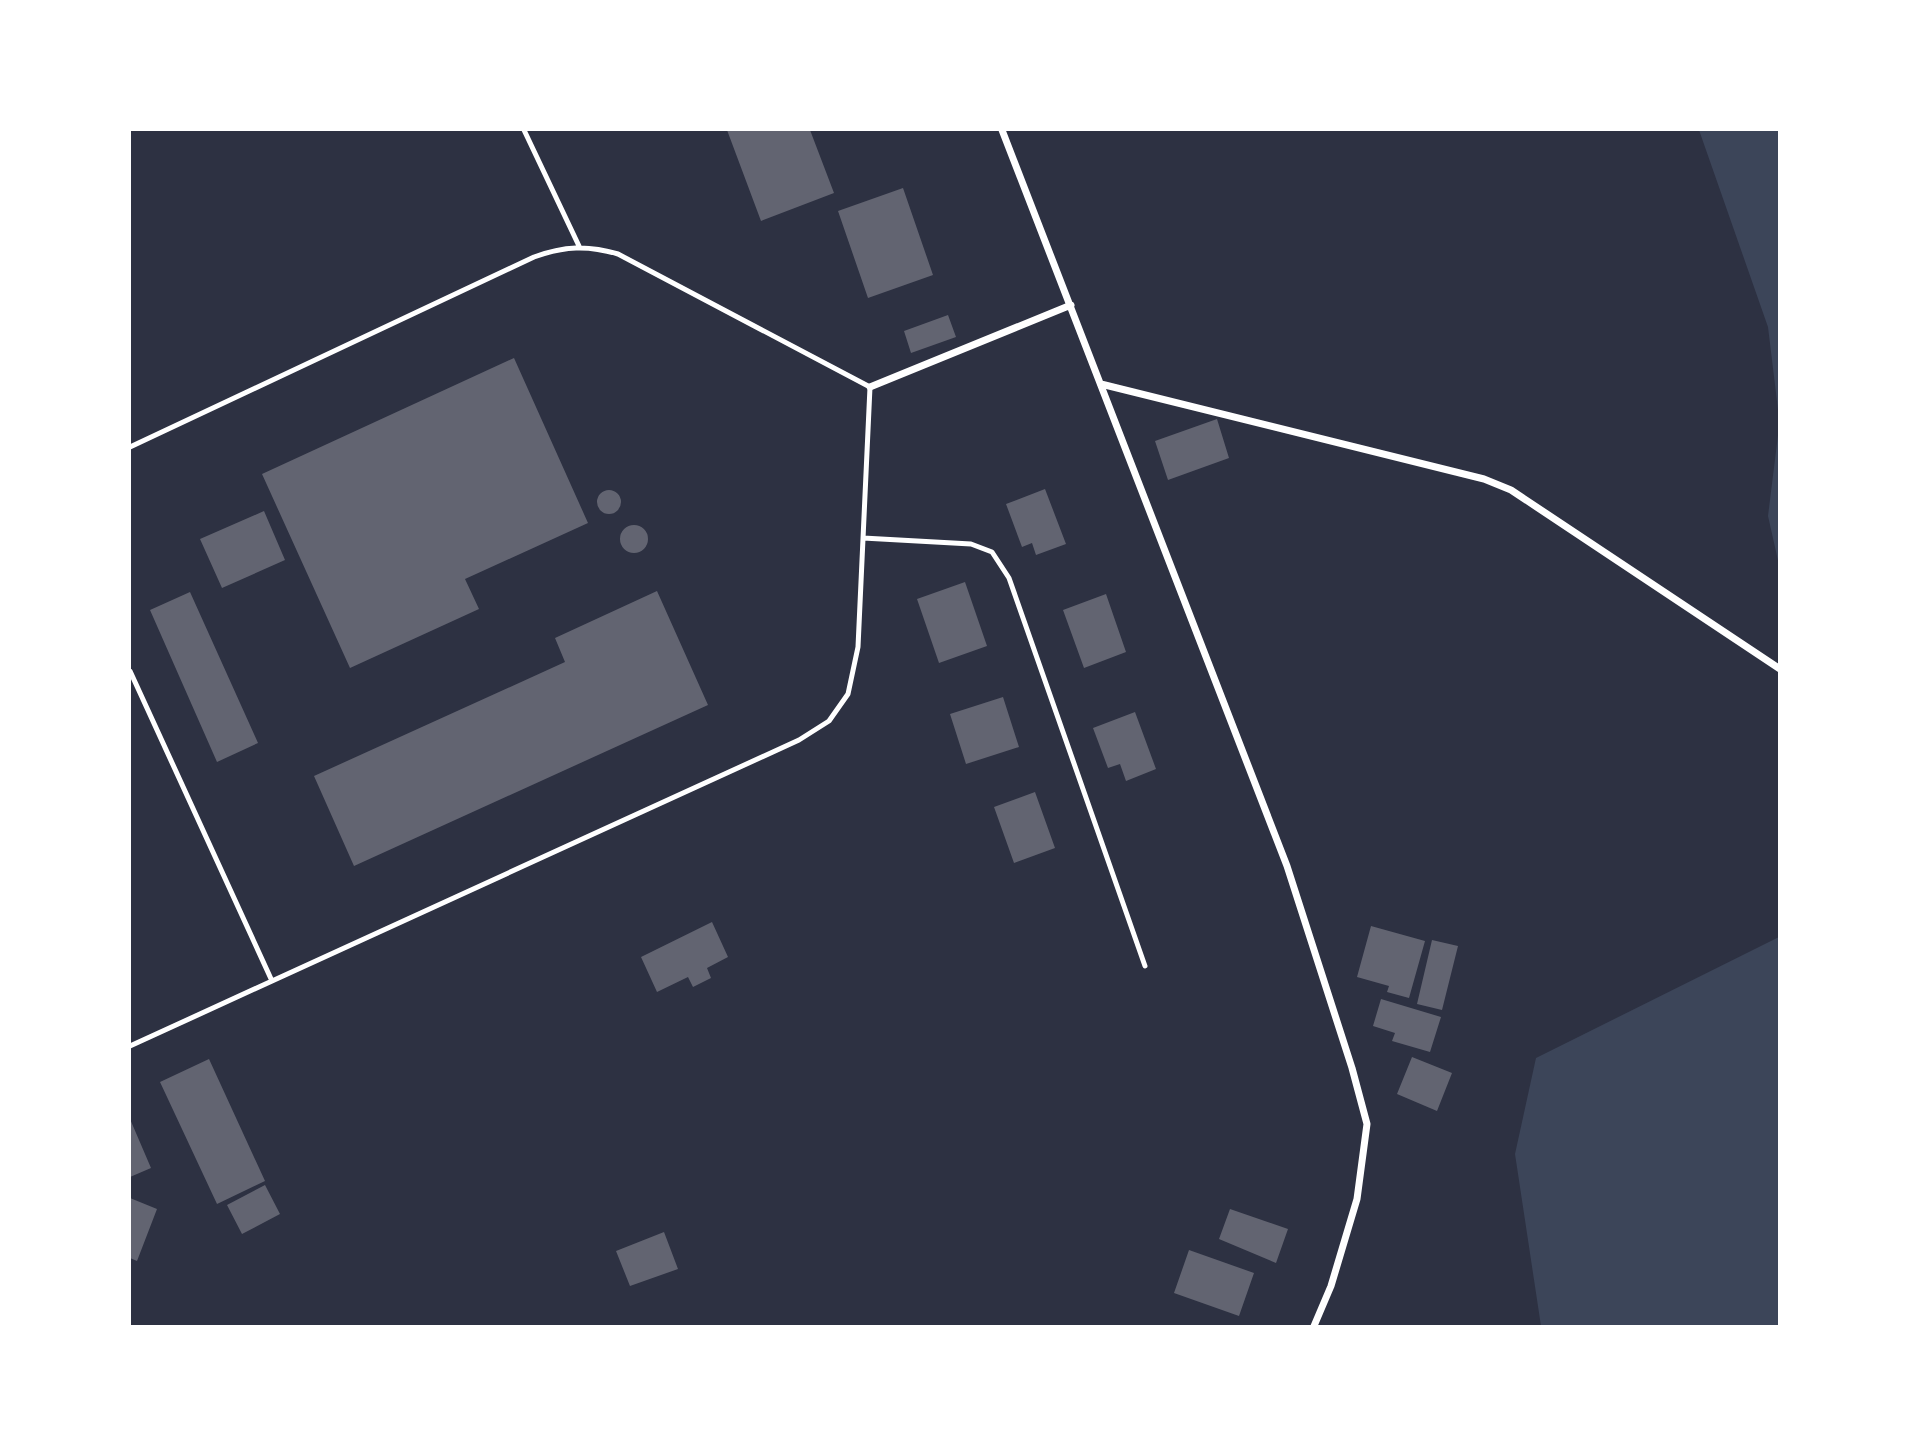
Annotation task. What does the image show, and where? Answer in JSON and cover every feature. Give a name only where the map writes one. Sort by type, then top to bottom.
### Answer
[{"type":"street","points":[[1002,130],[1287,866],[1352,1068],[1367,1124],[1357,1199],[1331,1286],[1314,1326]]},
{"type":"street","points":[[870,387],[1071,304]]},
{"type":"street","points":[[1101,384],[1484,479],[1511,490],[1780,669]]},
{"type":"lane","points":[[524,130],[579,246]]},
{"type":"lane","points":[[130,447],[534,257],[555,249],[579,246],[618,254],[870,387],[858,647],[848,694],[829,721],[799,740],[130,1046]]},
{"type":"lane","points":[[863,538],[971,544],[992,552],[1009,578],[1145,966]]},
{"type":"lane","points":[[130,671],[272,981]]},
{"type":"shaded area","points":[[1699,130],[1779,130],[1779,418],[1768,327]]},
{"type":"shaded area","points":[[1779,427],[1780,565],[1768,516]]},
{"type":"shaded area","points":[[1779,937],[1779,1326],[1541,1326],[1515,1154],[1536,1058]]},
{"type":"building","points":[[727,130],[810,130],[834,193],[761,221]]},
{"type":"building","points":[[903,188],[933,275],[868,298],[838,211]]},
{"type":"building","points":[[948,315],[956,337],[911,353],[904,331]]},
{"type":"building","points":[[514,358],[588,523],[465,579],[479,609],[350,668],[262,474]]},
{"type":"building","points":[[1217,419],[1229,458],[1168,480],[1155,441]]},
{"type":"building","points":[[1045,489],[1066,544],[1036,555],[1032,543],[1022,547],[1006,504]]},
{"type":"building","points":[[609,490],[618,493],[621,502],[618,511],[609,514],[600,511],[597,502],[600,493]]},
{"type":"building","points":[[264,511],[285,560],[222,588],[200,539]]},
{"type":"building","points":[[634,525],[644,529],[648,539],[644,549],[634,553],[624,549],[620,539],[624,529]]},
{"type":"building","points":[[965,582],[987,646],[939,663],[917,599]]},
{"type":"building","points":[[657,591],[708,705],[354,866],[314,776],[565,662],[555,638]]},
{"type":"building","points":[[190,592],[258,743],[217,762],[150,610]]},
{"type":"building","points":[[1106,594],[1126,652],[1084,668],[1063,610]]},
{"type":"building","points":[[1003,697],[1019,747],[966,764],[950,714]]},
{"type":"building","points":[[1135,712],[1156,769],[1126,781],[1120,764],[1108,768],[1093,728]]},
{"type":"building","points":[[1035,792],[1055,848],[1014,863],[994,807]]},
{"type":"building","points":[[712,922],[728,957],[707,968],[711,978],[693,987],[688,977],[657,992],[641,957]]},
{"type":"building","points":[[1371,926],[1425,941],[1409,998],[1387,992],[1389,986],[1357,977]]},
{"type":"building","points":[[1432,940],[1458,946],[1442,1010],[1417,1004]]},
{"type":"building","points":[[1381,999],[1441,1017],[1430,1052],[1392,1041],[1395,1033],[1373,1026]]},
{"type":"building","points":[[1412,1057],[1452,1073],[1437,1111],[1397,1094]]},
{"type":"building","points":[[209,1059],[265,1181],[217,1204],[160,1082]]},
{"type":"building","points":[[130,1119],[151,1168],[130,1177]]},
{"type":"building","points":[[265,1185],[280,1214],[242,1234],[227,1205]]},
{"type":"building","points":[[130,1198],[157,1209],[137,1261],[130,1258]]},
{"type":"building","points":[[1230,1209],[1288,1229],[1276,1263],[1219,1239]]},
{"type":"building","points":[[664,1232],[678,1269],[630,1286],[616,1251]]},
{"type":"building","points":[[1189,1250],[1254,1273],[1239,1316],[1174,1293]]}]
